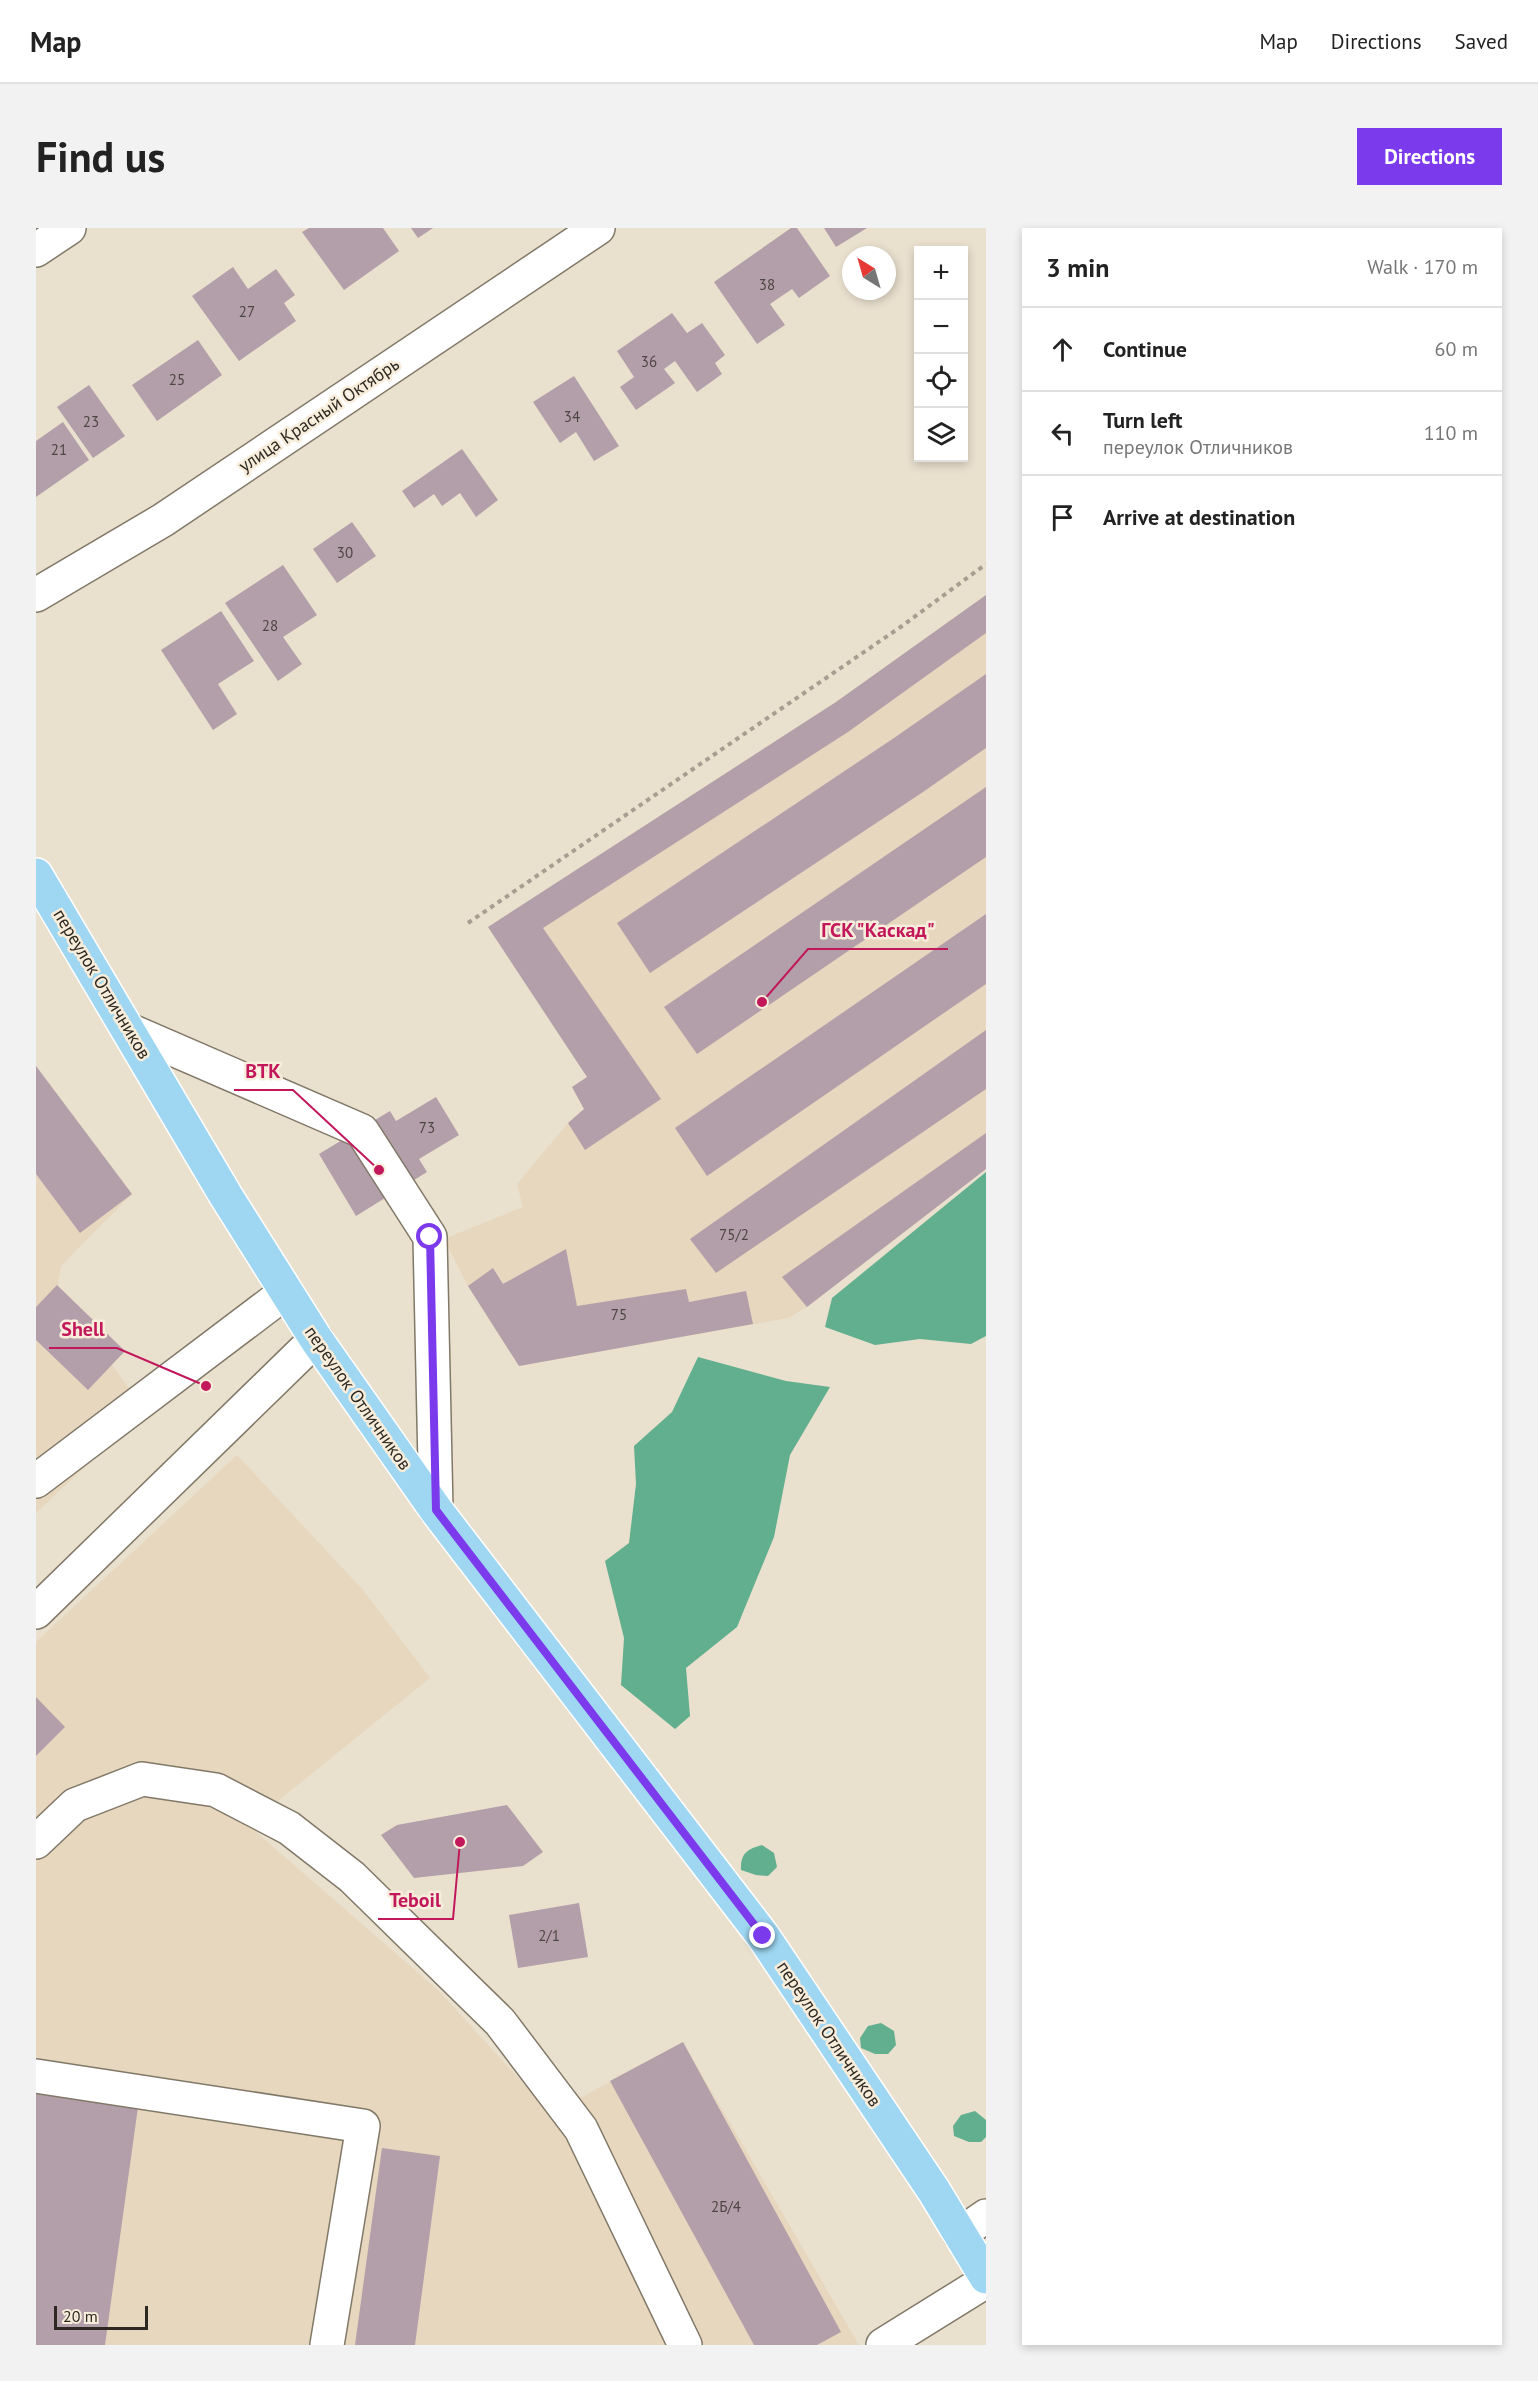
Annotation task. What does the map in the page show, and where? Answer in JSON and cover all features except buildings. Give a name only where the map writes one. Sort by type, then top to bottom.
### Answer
[{"type":"main road","name":"переулок Отличников","points":[[36,875],[226,1196],[316,1339],[436,1510],[763,1936],[934,2191],[973,2225],[986,2279]]},
{"type":"street","points":[[36,250],[69,228]]},
{"type":"street","name":"улица Красный Октябрь","points":[[36,595],[163,520],[598,228]]},
{"type":"street","points":[[129,1030],[362,1131],[430,1237],[436,1510]]},
{"type":"street","points":[[36,1480],[286,1292]]},
{"type":"street","points":[[36,1612],[316,1339]]},
{"type":"street","points":[[36,1842],[75,1804],[142,1779],[216,1790],[289,1828],[352,1877],[500,2022],[581,2129],[685,2345]]},
{"type":"street","points":[[36,2076],[363,2126],[327,2345]]},
{"type":"street","points":[[883,2345],[986,2279]]},
{"type":"path","points":[[468,923],[902,626],[986,564]]},
{"type":"shaded area","points":[[986,595],[986,1169],[807,1307],[788,1318],[519,1366],[468,1286],[444,1239],[523,1207],[517,1184],[568,1123],[584,1109],[572,1087],[587,1077],[488,927],[836,702]]},
{"type":"shaded area","points":[[36,1066],[132,1194],[61,1266],[57,1290],[145,1410],[36,1513]]},
{"type":"shaded area","points":[[237,1455],[363,1590],[430,1678],[248,1825],[439,1991],[551,2114],[683,2042],[859,2345],[36,2345],[36,1756],[65,1727],[36,1704],[36,1642]]},
{"type":"green space","points":[[986,1172],[986,1336],[971,1344],[920,1339],[875,1345],[825,1327],[832,1298]]},
{"type":"green space","points":[[698,1357],[786,1381],[830,1387],[790,1455],[774,1537],[737,1627],[686,1668],[690,1716],[675,1729],[621,1685],[624,1638],[605,1561],[629,1543],[636,1484],[634,1446],[672,1412]]},
{"type":"green space","points":[[762,1845],[774,1853],[777,1867],[768,1876],[741,1870],[743,1856],[752,1848]]},
{"type":"green space","points":[[881,2023],[894,2031],[896,2045],[888,2054],[875,2054],[861,2048],[860,2038],[868,2026]]},
{"type":"green space","points":[[975,2111],[986,2120],[986,2137],[981,2142],[969,2142],[954,2136],[953,2126],[961,2115]]},
{"type":"place","name":"ГСК \"Каскад\"","points":[[762,1002]]},
{"type":"place","name":"ВТК","points":[[379,1170]]},
{"type":"place","name":"Shell","points":[[206,1386]]},
{"type":"place","name":"Teboil","points":[[460,1842]]},
{"type":"route","points":[[430,1237],[436,1510],[763,1936]]}]
